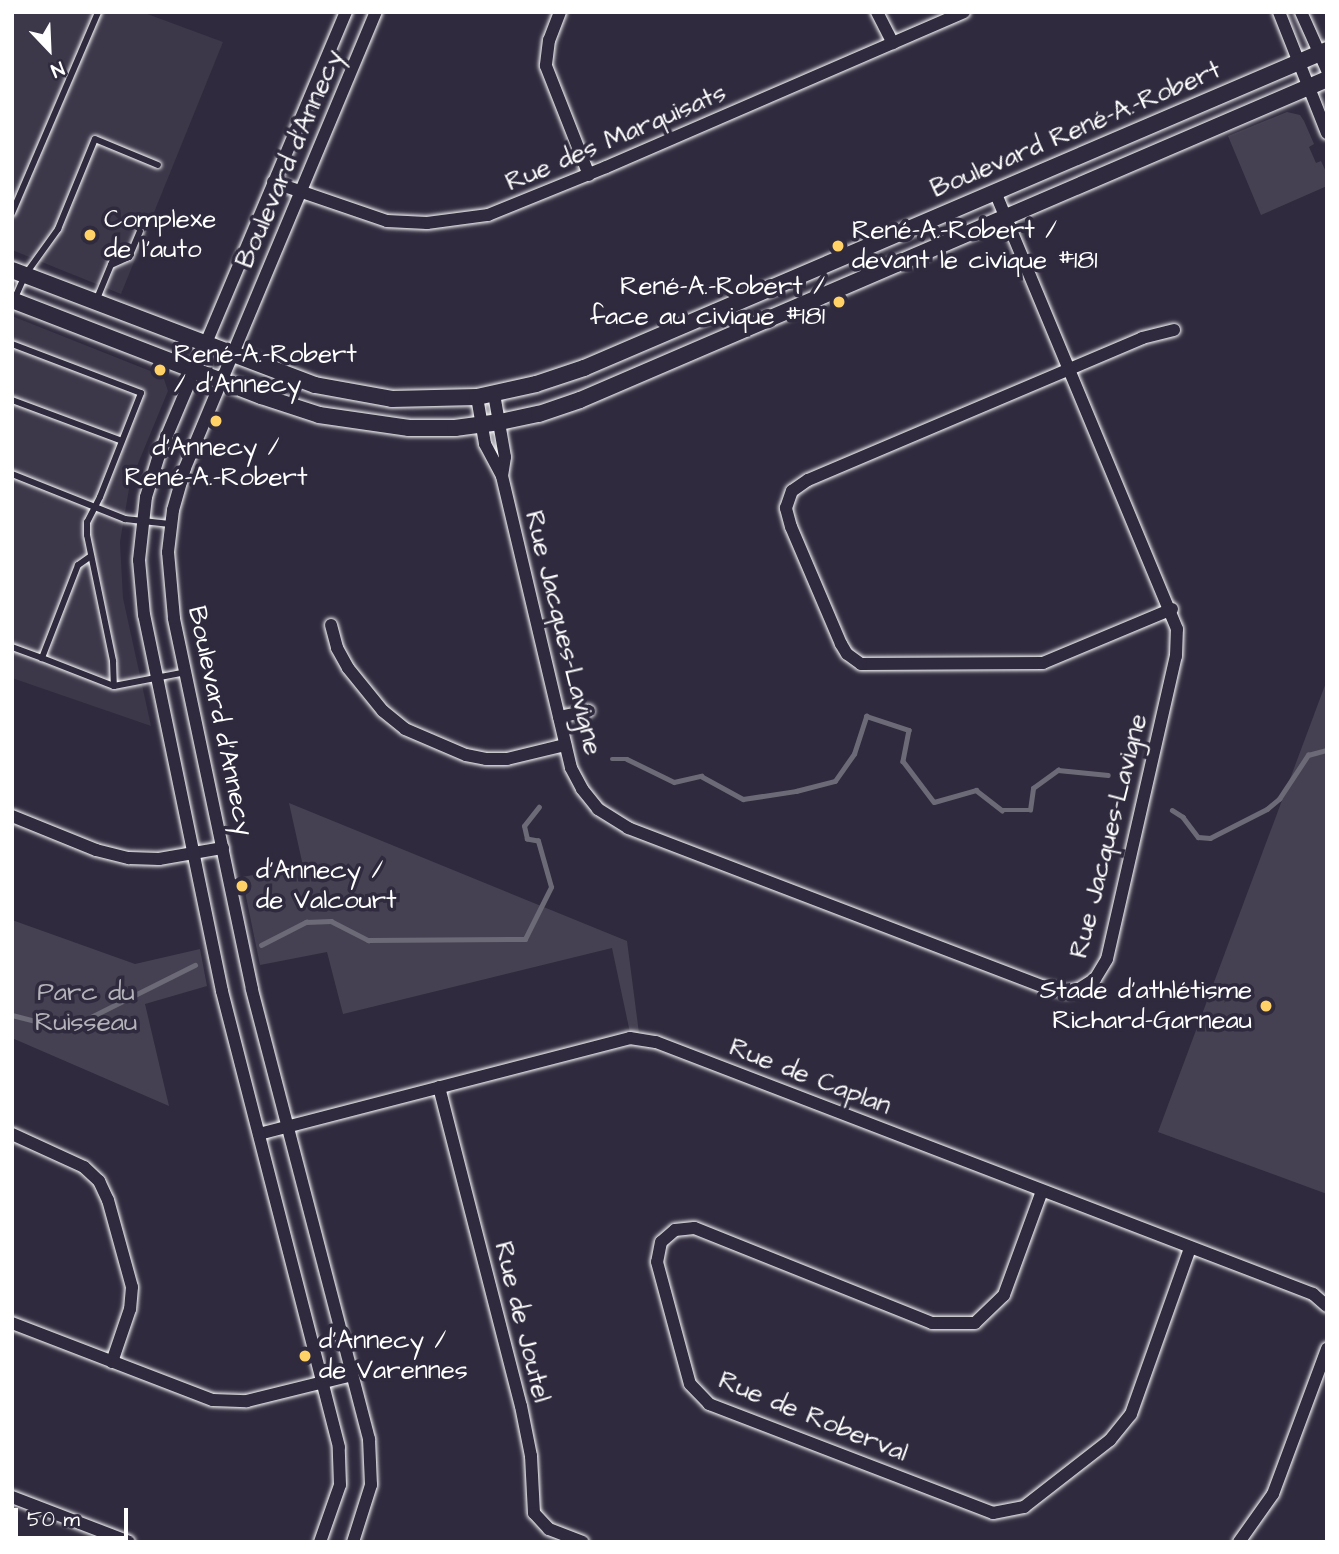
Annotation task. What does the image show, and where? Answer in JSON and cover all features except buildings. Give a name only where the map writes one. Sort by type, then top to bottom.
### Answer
[{"type":"street","name":"Boulevard d'Annecy","points":[[320,1542],[338,1494],[341,1469],[337,1434],[225,1001],[140,588],[142,520],[157,461],[346,12]]},
{"type":"street","name":"Boulevard d'Annecy","points":[[353,1542],[369,1496],[372,1463],[369,1439],[252,989],[169,582],[170,524],[180,481],[376,12]]},
{"type":"street","points":[[561,12],[547,50],[547,74],[589,174]]},
{"type":"street","points":[[877,12],[893,43]]},
{"type":"street","name":"Rue des Marquisats","points":[[273,182],[377,219],[404,223],[440,223],[474,218],[506,209],[964,12]]},
{"type":"street","points":[[1279,12],[1327,133]]},
{"type":"street","points":[[1301,12],[1323,51],[1327,70]]},
{"type":"street","name":"Boulevard René-A.-Robert","points":[[19,272],[300,380],[348,393],[407,400],[495,394],[584,368],[1323,51]]},
{"type":"street","name":"Boulevard René-A.-Robert","points":[[13,300],[300,410],[350,422],[409,428],[500,422],[580,400],[1327,79]]},
{"type":"street","name":"Rue Jacques-Lavigne","points":[[477,397],[481,425],[491,459],[502,476],[571,768],[589,800],[608,817],[628,828],[1042,986],[1073,991],[1095,979],[1107,959],[1178,638],[1172,609],[995,192]]},
{"type":"street","points":[[1172,609],[1043,663],[866,665],[844,650],[791,527],[787,503],[801,483],[1150,334],[1174,330]]},
{"type":"street","name":"Rue Jacques-Lavigne","points":[[495,394],[505,457],[502,476]]},
{"type":"street","points":[[331,625],[337,648],[348,668],[383,712],[405,729],[466,755],[486,759],[507,759],[565,745]]},
{"type":"street","points":[[559,717],[588,710]]},
{"type":"street","points":[[12,816],[119,856],[149,859],[223,848]]},
{"type":"street","name":"Rue de Caplan","points":[[259,1134],[630,1038],[656,1042],[1313,1294],[1327,1306]]},
{"type":"street","name":"Rue de Joutel","points":[[439,1087],[521,1406],[531,1456],[534,1513],[549,1529],[583,1542]]},
{"type":"street","points":[[12,1134],[84,1167],[99,1181],[108,1200],[132,1287],[130,1309],[112,1362]]},
{"type":"street","name":"Rue de Roberval","points":[[1042,1191],[1004,1296],[975,1323],[932,1323],[694,1228],[676,1230],[660,1242],[657,1262],[690,1384],[709,1404],[993,1513],[1024,1507],[1110,1440],[1130,1414],[1190,1248]]},
{"type":"street","points":[[12,1323],[213,1400],[247,1401],[352,1375]]},
{"type":"street","points":[[1239,1542],[1273,1494],[1327,1349]]},
{"type":"street","points":[[12,1497],[129,1542]]},
{"type":"lane","points":[[12,213],[98,12]]},
{"type":"lane","points":[[13,300],[19,272],[58,229],[95,139],[158,165]]},
{"type":"lane","points":[[111,265],[129,257],[140,231]]},
{"type":"lane","points":[[95,303],[115,255]]},
{"type":"lane","points":[[12,344],[141,393],[86,529],[113,661],[114,685]]},
{"type":"lane","points":[[12,400],[122,442]]},
{"type":"lane","points":[[12,474],[125,519],[170,524]]},
{"type":"lane","points":[[42,658],[78,565],[91,556]]},
{"type":"lane","points":[[12,647],[114,685],[186,672]]},
{"type":"shaded area","points":[[12,12],[142,12],[223,42],[121,294],[12,250]]},
{"type":"shaded area","points":[[12,316],[163,376],[168,391],[130,483],[120,542],[123,598],[151,726],[12,678]]},
{"type":"green space","points":[[1287,112],[1300,115],[1304,121],[1314,144],[1309,147],[1316,163],[1321,161],[1327,174],[1327,186],[1261,215],[1228,136]]},
{"type":"green space","name":"Stade d'athlétisme Richard-Garneau","points":[[1327,680],[1327,1194],[1158,1132]]},
{"type":"green space","points":[[289,803],[627,941],[640,1041],[632,1042],[612,948],[343,1014],[327,952],[260,965],[242,877],[303,866]]},
{"type":"green space","name":"Parc du Ruisseau","points":[[12,920],[135,964],[200,949],[207,986],[145,1004],[169,1106],[12,1038]]},
{"type":"waterway","points":[[612,759],[627,759],[674,782],[701,776],[743,799],[796,791],[835,781],[854,754],[866,716],[909,730],[903,761],[934,802],[976,790],[1002,810],[1030,810],[1033,788],[1058,770],[1108,775]]},
{"type":"waterway","points":[[1172,810],[1183,817],[1198,837],[1210,838],[1267,809],[1279,799],[1308,755],[1327,750]]},
{"type":"waterway","points":[[261,945],[306,922],[331,921],[368,940],[525,939],[551,887],[538,841],[527,839],[524,826],[539,807]]},
{"type":"waterway","points":[[12,1015],[67,1029],[195,965]]},
{"type":"place","name":"Complexe de l'auto","points":[[90,235]]},
{"type":"place","name":"René-A.-Robert / devant le civique #181","points":[[838,246]]},
{"type":"place","name":"René-A.-Robert / face au civique #181","points":[[839,302]]},
{"type":"place","name":"René-A.-Robert / d'Annecy","points":[[160,370]]},
{"type":"place","name":"d'Annecy / René-A.-Robert","points":[[216,421]]},
{"type":"place","name":"d'Annecy / de Valcourt","points":[[242,886]]},
{"type":"place","name":"Stade d'athlétisme Richard-Garneau","points":[[1266,1006]]},
{"type":"place","name":"d'Annecy / de Varennes","points":[[305,1356]]}]
